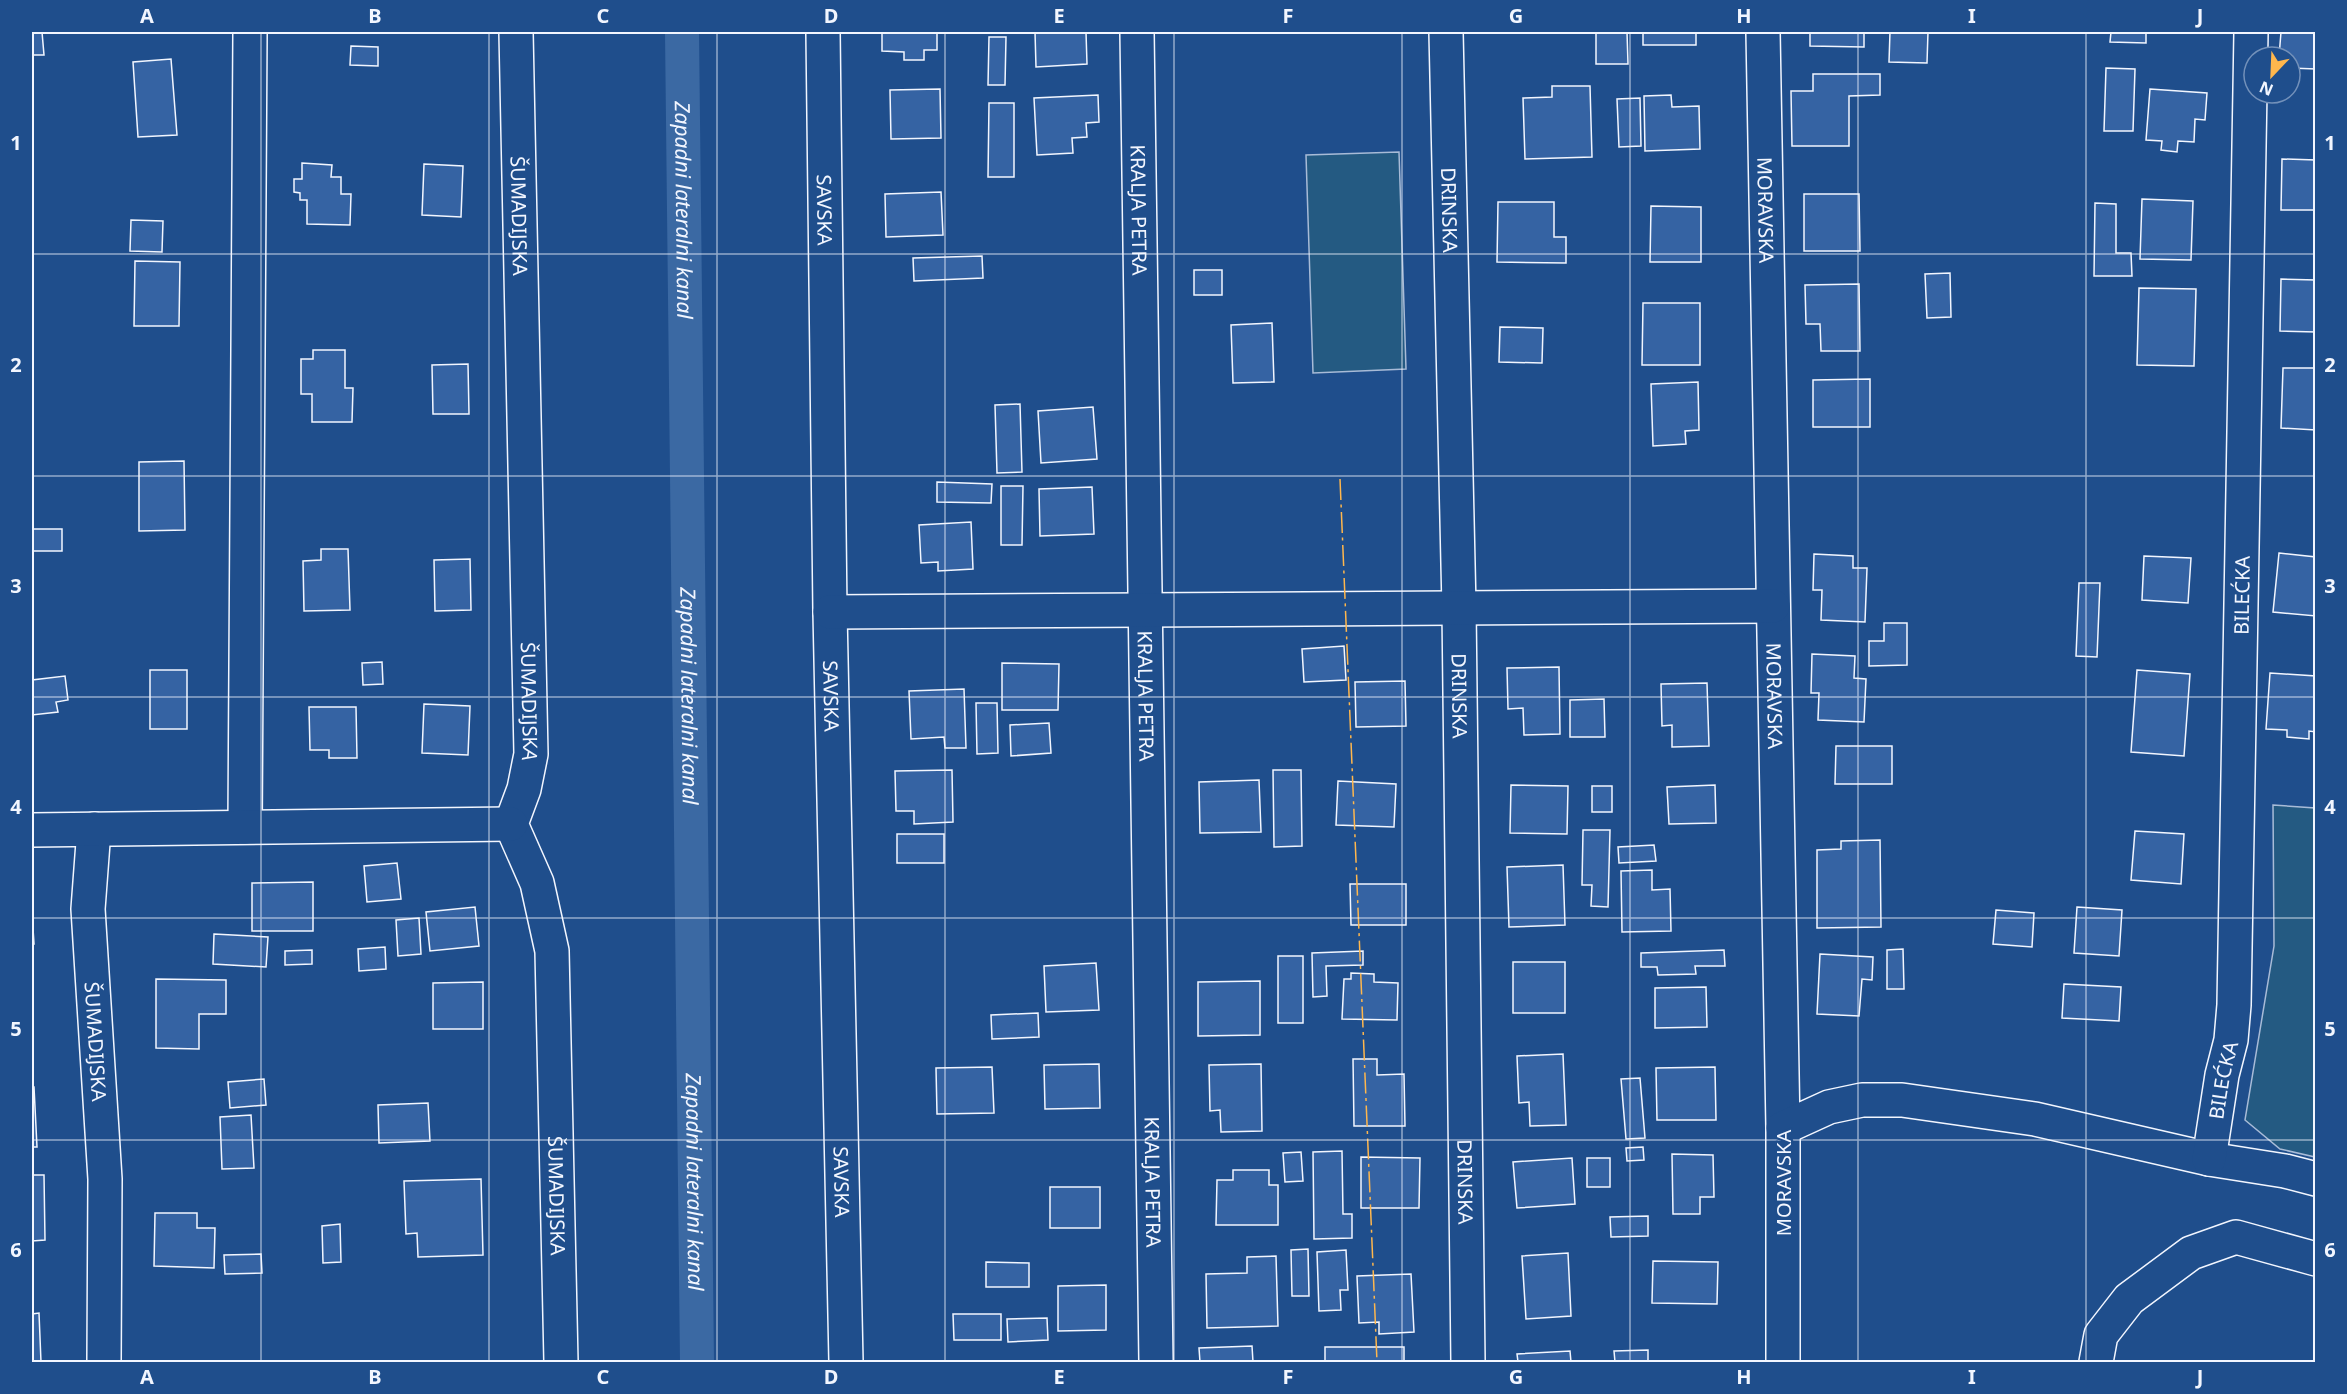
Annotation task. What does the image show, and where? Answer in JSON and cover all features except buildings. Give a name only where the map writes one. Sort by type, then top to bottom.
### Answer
[{"type":"street","points":[[245,827],[250,32]]},
{"type":"street","name":"ŠUMADIJSKA","points":[[516,32],[531,754],[524,789],[511,824],[537,883],[552,951],[561,1362]]},
{"type":"street","name":"SAVSKA","points":[[823,32],[830,612],[846,1362]]},
{"type":"street","name":"KRALJA PETRA","points":[[1137,32],[1156,1362]]},
{"type":"street","name":"DRINSKA","points":[[1446,32],[1459,608],[1468,1362]]},
{"type":"street","name":"MORAVSKA","points":[[1763,32],[1783,1128],[1783,1362]]},
{"type":"street","name":"BILEĆKA","points":[[2209,1159],[2222,1075],[2231,1040],[2234,1005],[2250,32]]},
{"type":"street","points":[[830,612],[1773,606]]},
{"type":"street","points":[[32,830],[511,824]]},
{"type":"street","name":"ŠUMADIJSKA","points":[[94,829],[88,909],[105,1179],[104,1362]]},
{"type":"street","points":[[1783,1128],[1829,1107],[1862,1100],[1902,1100],[2035,1119],[2209,1159],[2285,1171],[2316,1179]]},
{"type":"street","points":[[2096,1362],[2101,1335],[2129,1299],[2191,1253],[2236,1237],[2316,1259]]},
{"type":"shaded area","points":[[1399,152],[1406,369],[1313,373],[1306,155]]},
{"type":"shaded area","points":[[2273,805],[2315,808],[2315,1157],[2280,1149],[2245,1120],[2274,946]]},
{"type":"waterway","name":"Zapadni lateralni kanal","points":[[682,32],[697,1362]]},
{"type":"power","points":[[1340,479],[1377,1362]]}]
